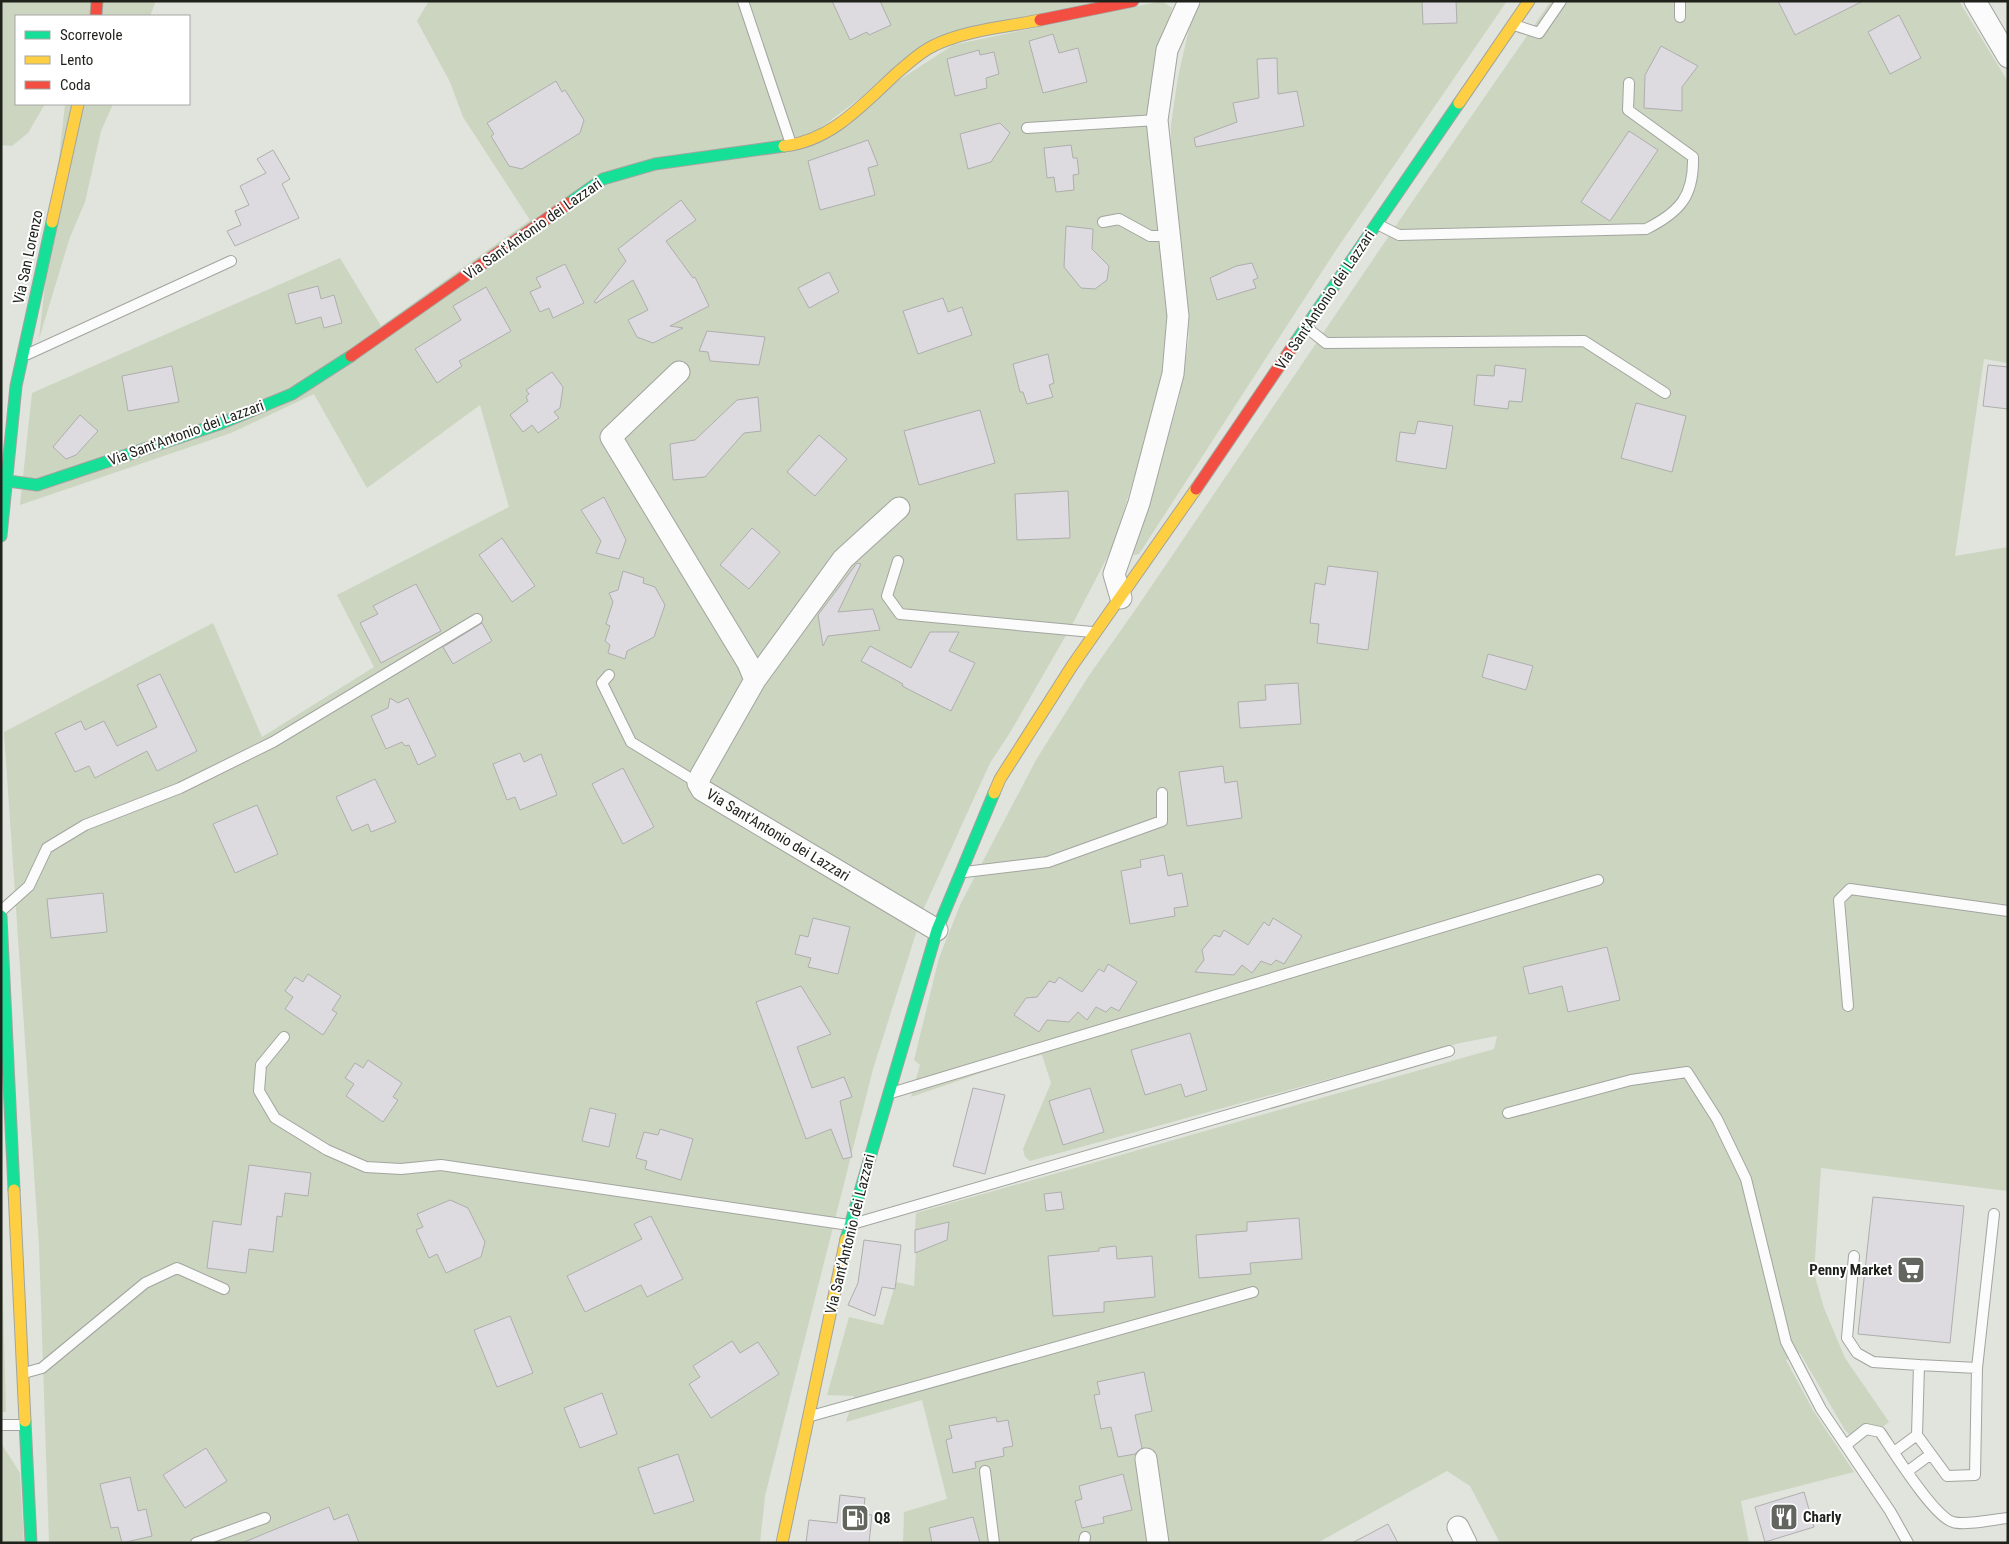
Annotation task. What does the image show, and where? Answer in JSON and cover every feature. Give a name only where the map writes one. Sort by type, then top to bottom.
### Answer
[{"type":"street","points":[[96,15],[97,1]]},
{"type":"street","name":"Via Sant'Antonio dei Lazzari","points":[[4,481],[37,485],[222,423],[292,394],[368,344],[603,179],[655,164],[791,145],[823,136],[848,118],[911,61],[934,45],[956,38],[1133,1]]},
{"type":"street","points":[[1121,598],[1114,574],[1139,504],[1173,374],[1178,316],[1157,120],[1167,50],[1189,1]]},
{"type":"street","name":"Via Sant'Antonio dei Lazzari","points":[[782,1543],[849,1225],[937,930],[1000,779],[1095,632],[1121,598],[1529,1]]},
{"type":"street","points":[[1975,1],[2008,57]]},
{"type":"street","name":"Via San Lorenzo","points":[[1,536],[4,481],[16,386],[78,105]]},
{"type":"street","points":[[679,372],[611,437],[748,663],[755,680]]},
{"type":"street","name":"Via Sant'Antonio dei Lazzari","points":[[900,508],[843,559],[755,680],[700,775],[698,783],[702,790],[937,930]]},
{"type":"street","points":[[1,916],[31,1543]]},
{"type":"street","points":[[1146,1459],[1158,1543]]},
{"type":"lane","points":[[743,1],[791,145]]},
{"type":"lane","points":[[1513,24],[1539,33],[1562,1]]},
{"type":"lane","points":[[1680,1],[1680,18]]},
{"type":"lane","points":[[1376,224],[1399,235],[1646,229],[1665,219],[1682,203],[1694,179],[1694,157],[1628,110],[1629,83]]},
{"type":"lane","points":[[1027,128],[1157,120]]},
{"type":"lane","points":[[1103,222],[1119,218],[1150,236],[1169,236]]},
{"type":"lane","points":[[22,356],[231,261]]},
{"type":"lane","points":[[1306,327],[1326,343],[1584,341],[1664,393]]},
{"type":"lane","points":[[898,561],[887,596],[900,614],[1095,632]]},
{"type":"lane","points":[[1,911],[29,886],[47,848],[86,825],[180,788],[273,742],[477,619]]},
{"type":"lane","points":[[609,675],[602,683],[631,742],[698,783]]},
{"type":"lane","points":[[962,872],[1048,862],[1162,821],[1162,793]]},
{"type":"lane","points":[[887,1094],[1598,880]]},
{"type":"lane","points":[[1848,1006],[1838,900],[1850,889],[2008,911]]},
{"type":"lane","points":[[284,1037],[261,1064],[259,1091],[275,1118],[327,1150],[366,1167],[401,1169],[441,1165],[849,1225],[1449,1052]]},
{"type":"lane","points":[[1508,1113],[1631,1080],[1687,1072],[1717,1118],[1746,1179],[1786,1342],[1820,1409],[1846,1445],[1908,1543]]},
{"type":"lane","points":[[1919,1365],[1917,1435],[1947,1476],[1975,1475],[1977,1368],[1994,1214]]},
{"type":"lane","points":[[1854,1256],[1848,1338],[1857,1353],[1873,1362],[1977,1368]]},
{"type":"lane","points":[[23,1373],[42,1368],[145,1283],[177,1268],[224,1289]]},
{"type":"lane","points":[[808,1417],[1253,1292]]},
{"type":"lane","points":[[1,1425],[26,1425]]},
{"type":"lane","points":[[1846,1445],[1866,1429],[1874,1429],[1880,1432],[1933,1506],[1944,1518],[1955,1523],[2008,1518]]},
{"type":"lane","points":[[1894,1452],[1917,1435]]},
{"type":"lane","points":[[1908,1471],[1931,1454]]},
{"type":"lane","points":[[985,1471],[994,1543]]},
{"type":"lane","points":[[196,1543],[264,1518]]},
{"type":"green space","points":[[1,1],[156,1],[150,15],[15,15],[15,105],[44,105],[28,133],[12,146],[1,145]]},
{"type":"green space","points":[[429,1],[1098,1],[946,34],[784,155],[953,45],[1162,1],[1172,8],[1161,49],[1155,51],[1151,108],[1171,317],[1165,373],[1114,544],[1073,623],[1011,731],[990,763],[924,908],[873,1069],[765,1496],[760,1543],[49,1543],[39,1246],[4,732],[213,623],[262,737],[374,667],[337,595],[509,507],[480,405],[367,488],[314,394],[231,433],[20,505],[32,393],[340,258],[381,326],[530,220],[463,117],[450,82],[417,21]]},
{"type":"green space","points":[[1202,1],[1507,1],[1336,250],[1139,554],[1134,555],[1131,552],[1149,503],[1179,398],[1189,338],[1183,255],[1171,161],[1171,125],[1178,77],[1192,16]]},
{"type":"green space","points":[[1551,1],[1959,1],[2008,82],[2008,363],[1984,359],[1955,556],[2008,547],[2008,1191],[1821,1168],[1814,1273],[1824,1308],[1845,1358],[1889,1422],[1870,1436],[1851,1436],[1845,1430],[1800,1353],[1786,1360],[1814,1412],[1854,1472],[1741,1501],[1749,1543],[1500,1543],[1470,1486],[1447,1471],[1317,1543],[903,1543],[904,1512],[947,1499],[922,1400],[846,1422],[854,1396],[827,1395],[849,1317],[883,1325],[896,1282],[914,1286],[916,1252],[949,1222],[915,1230],[916,1213],[1494,1049],[1497,1036],[1460,1043],[1030,1161],[1025,1157],[1023,1149],[1051,1083],[1042,1055],[1016,1061],[911,1097],[920,1065],[914,1060],[939,958],[961,903],[1036,760],[1088,677]]},
{"type":"green space","points":[[65,105],[113,105],[101,131],[85,202],[70,237],[39,339]]},
{"type":"green space","points":[[1,1226],[6,1412],[1,1412]]},
{"type":"green space","points":[[1,1443],[20,1473],[24,1543],[1,1543]]},
{"type":"building","points":[[832,1],[880,1],[891,25],[869,35],[867,32],[850,40]]},
{"type":"building","points":[[1422,1],[1456,1],[1457,23],[1423,24]]},
{"type":"building","points":[[1778,1],[1863,1],[1795,35]]},
{"type":"building","points":[[1899,15],[1921,58],[1890,74],[1868,32]]},
{"type":"building","points":[[1053,34],[1059,53],[1078,48],[1087,82],[1043,93],[1029,41]]},
{"type":"building","points":[[1661,46],[1698,66],[1682,87],[1682,111],[1644,108],[1645,75]]},
{"type":"building","points":[[979,50],[980,55],[994,52],[999,74],[986,78],[987,88],[955,96],[947,59]]},
{"type":"building","points":[[1277,58],[1278,94],[1297,91],[1304,126],[1196,147],[1194,138],[1237,122],[1233,103],[1259,98],[1257,59]]},
{"type":"building","points":[[556,81],[562,92],[565,90],[584,120],[580,133],[522,169],[509,166],[491,136],[494,134],[487,123]]},
{"type":"building","points":[[1000,123],[1010,133],[991,162],[968,169],[960,134]]},
{"type":"building","points":[[1629,131],[1658,150],[1610,221],[1581,202]]},
{"type":"building","points":[[868,140],[878,165],[868,168],[875,195],[820,210],[808,161]]},
{"type":"building","points":[[1071,145],[1073,158],[1077,158],[1079,174],[1073,175],[1074,190],[1056,192],[1054,177],[1047,178],[1044,148]]},
{"type":"building","points":[[273,150],[290,179],[282,184],[299,218],[235,246],[227,231],[241,225],[235,211],[249,205],[240,186],[266,173],[257,159]]},
{"type":"building","points":[[681,200],[696,220],[666,241],[693,278],[695,277],[709,306],[670,326],[683,328],[653,343],[637,337],[628,320],[648,310],[633,280],[596,303],[594,302],[626,261],[618,249]]},
{"type":"building","points":[[1066,226],[1093,229],[1092,249],[1109,266],[1107,280],[1095,289],[1081,288],[1064,267]]},
{"type":"building","points":[[1252,263],[1258,278],[1253,280],[1256,288],[1217,300],[1210,278],[1236,266]]},
{"type":"building","points":[[565,264],[584,303],[553,318],[549,308],[540,312],[530,292],[541,287],[536,278]]},
{"type":"building","points":[[829,272],[839,292],[809,308],[798,288]]},
{"type":"building","points":[[318,286],[321,299],[334,295],[342,323],[324,328],[321,317],[296,324],[288,294]]},
{"type":"building","points":[[486,287],[511,331],[459,361],[462,366],[437,383],[415,349],[461,320],[453,306]]},
{"type":"building","points":[[943,298],[948,312],[962,307],[972,335],[918,354],[903,311]]},
{"type":"building","points":[[707,331],[765,337],[759,365],[710,361],[708,352],[699,351]]},
{"type":"building","points":[[1048,354],[1054,383],[1049,385],[1053,397],[1027,404],[1023,392],[1020,392],[1013,364]]},
{"type":"building","points":[[1495,365],[1526,369],[1522,402],[1509,401],[1508,409],[1474,405],[1477,375],[1494,376]]},
{"type":"building","points":[[1988,365],[2008,367],[2008,409],[1983,406]]},
{"type":"building","points":[[172,366],[179,402],[128,411],[122,376]]},
{"type":"building","points":[[552,372],[563,387],[560,408],[554,412],[559,418],[538,433],[532,425],[523,432],[510,415],[528,401],[526,397],[529,394],[526,390]]},
{"type":"building","points":[[758,397],[761,431],[744,433],[705,477],[673,480],[670,444],[695,440],[737,400]]},
{"type":"building","points":[[1636,403],[1686,416],[1672,472],[1621,458]]},
{"type":"building","points":[[980,410],[995,463],[919,485],[904,431]]},
{"type":"building","points":[[80,415],[98,431],[76,455],[66,459],[53,447]]},
{"type":"building","points":[[1418,421],[1453,426],[1446,469],[1396,461],[1400,432],[1415,434]]},
{"type":"building","points":[[819,435],[847,459],[815,496],[787,472]]},
{"type":"building","points":[[1068,491],[1070,538],[1017,540],[1015,494]]},
{"type":"building","points":[[604,497],[626,540],[619,559],[596,553],[601,541],[581,510]]},
{"type":"building","points":[[752,528],[780,552],[749,589],[720,565]]},
{"type":"building","points":[[502,538],[535,586],[512,602],[479,555]]},
{"type":"building","points":[[857,563],[861,564],[838,612],[873,609],[880,630],[828,636],[823,646],[818,615]]},
{"type":"building","points":[[1328,566],[1378,572],[1368,650],[1317,643],[1319,624],[1310,623],[1315,583],[1325,585]]},
{"type":"building","points":[[623,571],[644,578],[643,583],[655,587],[665,605],[654,637],[627,651],[625,659],[608,653],[610,645],[605,641],[610,626],[606,624],[613,602],[609,593],[618,590]]},
{"type":"building","points":[[416,584],[441,631],[381,663],[360,623],[378,614],[373,606]]},
{"type":"building","points":[[482,623],[492,641],[453,664],[443,647]]},
{"type":"building","points":[[930,632],[959,632],[949,651],[975,663],[951,711],[902,686],[903,684],[861,661],[870,646],[911,668]]},
{"type":"building","points":[[1488,654],[1533,666],[1526,690],[1482,677]]},
{"type":"building","points":[[160,674],[197,751],[157,771],[147,751],[95,778],[89,766],[75,772],[55,733],[81,721],[85,730],[104,721],[117,746],[157,727],[137,685]]},
{"type":"building","points":[[1298,683],[1301,724],[1240,728],[1238,702],[1266,700],[1265,685]]},
{"type":"building","points":[[390,698],[398,703],[408,698],[436,756],[418,765],[409,745],[405,746],[402,742],[386,749],[371,716],[388,708]]},
{"type":"building","points":[[520,753],[524,762],[541,754],[557,795],[520,810],[515,797],[507,800],[493,764]]},
{"type":"building","points":[[1223,766],[1225,783],[1237,781],[1242,818],[1187,826],[1179,772]]},
{"type":"building","points":[[623,768],[654,827],[623,844],[592,784]]},
{"type":"building","points":[[375,779],[396,822],[371,832],[368,824],[352,831],[336,797]]},
{"type":"building","points":[[257,805],[278,854],[235,873],[213,824]]},
{"type":"building","points":[[1164,855],[1168,876],[1182,873],[1188,906],[1174,908],[1175,916],[1130,924],[1121,871],[1141,867],[1140,860]]},
{"type":"building","points":[[103,893],[107,932],[51,938],[47,899]]},
{"type":"building","points":[[813,918],[850,927],[838,974],[808,967],[811,958],[795,954],[800,935],[808,937]]},
{"type":"building","points":[[1273,918],[1302,936],[1284,964],[1276,960],[1271,965],[1261,961],[1252,973],[1242,965],[1234,975],[1195,972],[1204,960],[1202,950],[1214,935],[1220,937],[1224,930],[1248,945],[1264,922],[1269,926]]},
{"type":"building","points":[[1607,947],[1620,1000],[1568,1012],[1562,986],[1529,994],[1523,967]]},
{"type":"building","points":[[1108,964],[1137,982],[1119,1011],[1111,1007],[1106,1012],[1096,1007],[1087,1020],[1078,1012],[1069,1022],[1047,1020],[1039,1032],[1014,1015],[1026,998],[1037,997],[1049,981],[1055,983],[1059,977],[1082,992],[1099,969],[1104,972]]},
{"type":"building","points":[[308,974],[341,996],[332,1010],[337,1013],[323,1035],[285,1009],[293,997],[285,991],[295,977],[303,982]]},
{"type":"building","points":[[801,986],[831,1034],[797,1047],[812,1088],[844,1077],[852,1097],[840,1101],[852,1157],[843,1159],[831,1129],[806,1139],[756,1002]]},
{"type":"building","points":[[1190,1033],[1207,1090],[1185,1097],[1181,1084],[1145,1095],[1131,1050]]},
{"type":"building","points":[[368,1060],[402,1083],[393,1097],[398,1100],[383,1122],[346,1096],[354,1084],[345,1078],[355,1063],[363,1068]]},
{"type":"building","points":[[973,1088],[1005,1095],[985,1174],[953,1166]]},
{"type":"building","points":[[1090,1088],[1104,1132],[1063,1145],[1049,1101]]},
{"type":"building","points":[[590,1108],[616,1114],[609,1147],[582,1141]]},
{"type":"building","points":[[660,1129],[693,1139],[681,1180],[645,1169],[647,1161],[636,1158],[644,1132],[658,1135]]},
{"type":"building","points":[[249,1165],[311,1173],[308,1196],[285,1193],[282,1217],[277,1216],[273,1252],[249,1249],[246,1273],[207,1268],[213,1221],[241,1225]]},
{"type":"building","points":[[1061,1192],[1064,1209],[1046,1211],[1044,1194]]},
{"type":"building","name":"Penny Market","points":[[1873,1197],[1964,1206],[1950,1343],[1858,1334]]},
{"type":"building","points":[[450,1200],[468,1208],[485,1242],[481,1257],[446,1273],[437,1254],[429,1258],[416,1230],[423,1227],[417,1214]]},
{"type":"building","points":[[651,1216],[683,1279],[647,1297],[641,1285],[585,1312],[567,1276],[642,1239],[634,1224]]},
{"type":"building","points":[[1299,1218],[1302,1259],[1250,1263],[1251,1274],[1199,1278],[1196,1235],[1247,1231],[1247,1222]]},
{"type":"building","points":[[949,1222],[947,1240],[915,1253],[915,1230]]},
{"type":"building","points":[[864,1240],[901,1245],[895,1289],[882,1287],[875,1316],[848,1305],[858,1283]]},
{"type":"building","points":[[1116,1246],[1117,1259],[1152,1256],[1155,1297],[1104,1302],[1104,1312],[1053,1316],[1048,1256],[1099,1251],[1099,1248]]},
{"type":"building","points":[[510,1316],[533,1373],[497,1387],[474,1330]]},
{"type":"building","points":[[732,1341],[740,1353],[758,1342],[779,1374],[711,1418],[689,1384],[700,1377],[693,1366]]},
{"type":"building","points":[[1144,1372],[1152,1411],[1135,1415],[1142,1448],[1135,1454],[1118,1457],[1111,1427],[1101,1429],[1094,1395],[1100,1394],[1097,1382]]},
{"type":"building","points":[[602,1393],[617,1434],[580,1448],[564,1408]]},
{"type":"building","points":[[996,1417],[997,1422],[1008,1420],[1013,1446],[1003,1448],[1004,1456],[975,1462],[976,1468],[953,1473],[946,1440],[952,1438],[949,1426]]},
{"type":"building","points":[[206,1448],[227,1481],[185,1508],[163,1475]]},
{"type":"building","points":[[678,1454],[694,1501],[654,1514],[638,1468]]},
{"type":"building","points":[[1123,1474],[1132,1510],[1103,1517],[1104,1523],[1082,1528],[1075,1501],[1082,1499],[1079,1486]]},
{"type":"building","points":[[130,1477],[138,1511],[146,1509],[152,1536],[122,1543],[118,1527],[111,1528],[100,1484]]},
{"type":"building","name":"Charly","points":[[1804,1492],[1814,1527],[1765,1542],[1755,1507]]},
{"type":"building","name":"Q8","points":[[840,1495],[865,1498],[863,1514],[872,1515],[869,1543],[806,1543],[809,1520],[837,1523]]},
{"type":"building","points":[[329,1507],[334,1520],[348,1514],[359,1543],[242,1543]]},
{"type":"building","points":[[973,1517],[980,1543],[932,1543],[929,1528]]},
{"type":"building","points":[[1388,1524],[1398,1543],[1352,1543]]},
{"type":"traffic: fast","points":[[1295,343],[1459,103]]},
{"type":"traffic: fast","points":[[569,203],[603,179],[655,164],[784,146]]},
{"type":"traffic: fast","points":[[1,536],[16,386],[52,222]]},
{"type":"traffic: fast","points":[[1,480],[37,485],[222,423],[292,394],[351,356]]},
{"type":"traffic: fast","points":[[846,1239],[937,930],[994,793]]},
{"type":"traffic: fast","points":[[1,916],[14,1190]]},
{"type":"traffic: fast","points":[[25,1421],[31,1543]]},
{"type":"traffic: slow","points":[[1459,103],[1529,1]]},
{"type":"traffic: slow","points":[[784,146],[801,143],[832,129],[860,108],[911,61],[930,48],[947,40],[973,32],[1040,20]]},
{"type":"traffic: slow","points":[[52,222],[78,105]]},
{"type":"traffic: slow","points":[[994,793],[1000,779],[1072,666],[1196,489]]},
{"type":"traffic: slow","points":[[14,1190],[25,1421]]},
{"type":"traffic: slow","points":[[782,1543],[846,1239]]},
{"type":"traffic: jam","points":[[96,15],[97,1]]},
{"type":"traffic: jam","points":[[1040,20],[1133,1]]},
{"type":"traffic: jam","points":[[351,356],[569,203]]},
{"type":"traffic: jam","points":[[1196,489],[1295,343]]},
{"type":"place","name":"Penny Market","points":[[1911,1270]]},
{"type":"place","name":"Charly","points":[[1784,1517]]},
{"type":"place","name":"Q8","points":[[855,1518]]}]
